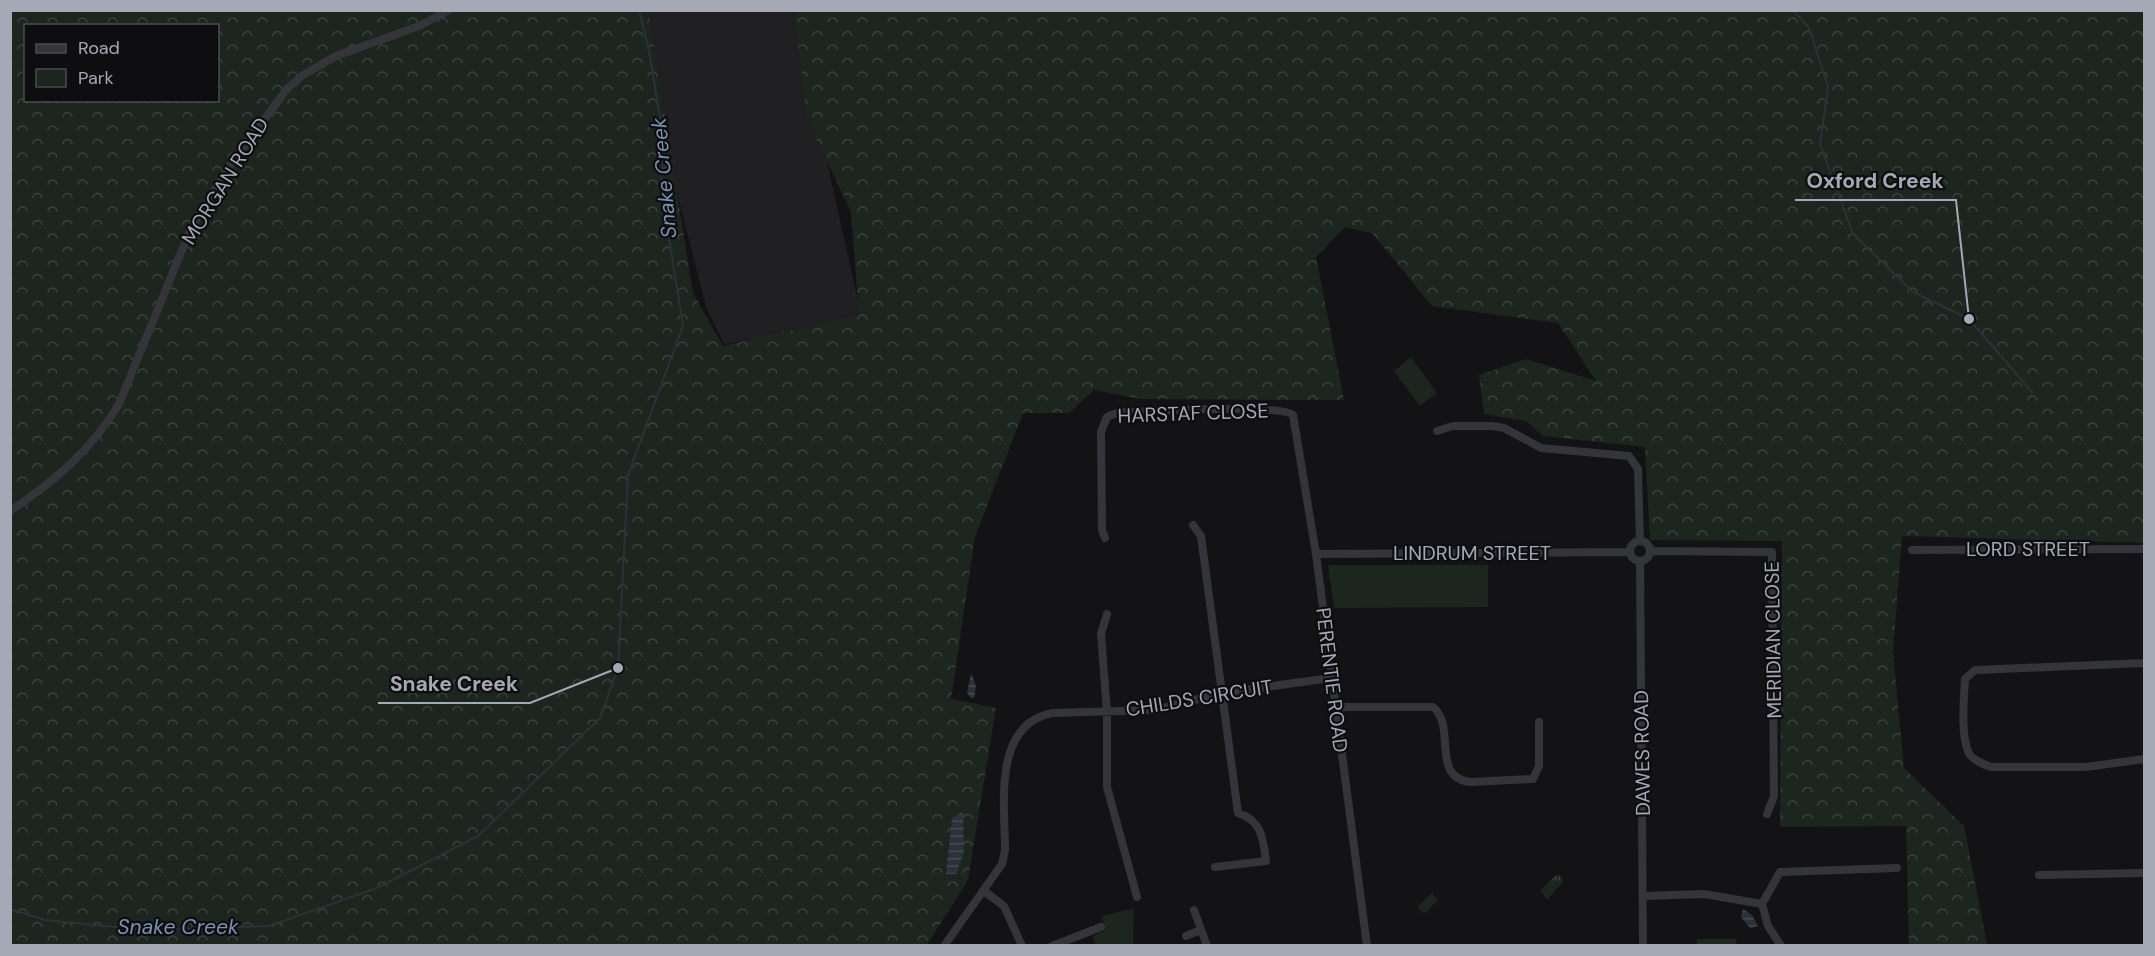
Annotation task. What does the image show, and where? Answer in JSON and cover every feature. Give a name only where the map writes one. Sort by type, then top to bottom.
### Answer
[{"type":"street","name":"MORGAN ROAD","points":[[10,511],[75,461],[105,427],[119,404],[192,228],[231,164],[287,89],[303,75],[328,60],[419,26],[449,10]]},
{"type":"street","name":"HARSTAF CLOSE","points":[[1105,538],[1102,530],[1101,432],[1107,417],[1119,412],[1251,409],[1285,410],[1293,415]]},
{"type":"street","name":"PERENTIE ROAD","points":[[1293,415],[1316,554],[1367,945]]},
{"type":"street","points":[[1437,431],[1453,426],[1492,426],[1504,428],[1541,448],[1629,456],[1638,470],[1640,541]]},
{"type":"street","points":[[1194,525],[1201,536],[1238,813],[1249,817],[1262,831],[1266,861],[1215,867]]},
{"type":"street","points":[[1640,541],[1646,543],[1650,551],[1646,559],[1640,561],[1629,552],[1632,545],[1640,541]]},
{"type":"street","name":"LORD STREET","points":[[1912,550],[2145,549]]},
{"type":"street","name":"MERIDIAN CLOSE","points":[[1650,551],[1772,552],[1774,796],[1767,814]]},
{"type":"street","name":"LINDRUM STREET","points":[[1316,554],[1629,552]]},
{"type":"street","name":"DAWES ROAD","points":[[1640,561],[1643,945]]},
{"type":"street","points":[[1107,614],[1101,634],[1107,712],[1109,802],[1137,897]]},
{"type":"street","points":[[2145,663],[1975,670],[1965,679],[1964,692],[1965,740],[1971,755],[1979,763],[1991,767],[2086,767],[2145,759]]},
{"type":"street","name":"CHILDS CIRCUIT","points":[[944,945],[1002,864],[1005,850],[1006,762],[1020,733],[1029,722],[1041,715],[1155,710],[1222,693],[1331,678]]},
{"type":"street","points":[[1335,707],[1433,707],[1439,712],[1442,721],[1448,768],[1461,781],[1470,782],[1533,779],[1539,766],[1539,722]]},
{"type":"street","points":[[1781,945],[1768,926],[1761,904],[1776,877],[1785,870],[1897,868]]},
{"type":"street","points":[[2039,875],[2145,873]]},
{"type":"street","points":[[984,891],[1004,906],[1020,944]]},
{"type":"street","points":[[1643,896],[1704,894],[1761,904]]},
{"type":"street","points":[[1194,910],[1207,945]]},
{"type":"street","points":[[1052,945],[1101,927]]},
{"type":"street","points":[[1186,936],[1201,930]]},
{"type":"shaded area","points":[[631,11],[804,11],[818,121],[862,319],[832,327],[724,344],[706,307]]},
{"type":"shaded area","points":[[971,673],[976,686],[974,698],[967,693]]},
{"type":"shaded area","points":[[963,812],[964,852],[956,874],[946,874],[952,818]]},
{"type":"shaded area","points":[[1743,909],[1752,915],[1758,926],[1750,928],[1741,917]]},
{"type":"green space","points":[[10,11],[648,11],[693,293],[723,346],[859,315],[851,212],[807,119],[795,19],[797,11],[2144,11],[2144,543],[1902,536],[1893,652],[1904,768],[1964,826],[1987,944],[1909,945],[1906,826],[1780,827],[1782,541],[1650,540],[1645,447],[1543,436],[1526,421],[1484,414],[1479,375],[1526,359],[1596,381],[1558,323],[1432,306],[1372,233],[1345,227],[1316,257],[1344,400],[1141,399],[1094,390],[1069,413],[1023,413],[975,537],[951,699],[996,708],[968,880],[927,945],[11,945]]},
{"type":"green space","points":[[1411,357],[1437,393],[1420,406],[1394,371]]},
{"type":"green space","points":[[1328,565],[1488,565],[1488,607],[1334,608]]},
{"type":"green space","points":[[1559,875],[1563,879],[1562,883],[1547,900],[1541,890]]},
{"type":"green space","points":[[1432,893],[1438,900],[1424,914],[1417,907]]},
{"type":"green space","points":[[1134,908],[1133,945],[1095,945],[1093,936],[1105,930],[1102,916]]},
{"type":"green space","points":[[1697,939],[1736,939],[1737,945],[1697,945]]},
{"type":"waterway","name":"Snake Creek","points":[[10,909],[45,920],[145,930],[269,926],[377,888],[478,836],[600,718],[618,668],[628,475],[683,326],[661,189],[664,142],[649,51],[639,10]]},
{"type":"waterway","points":[[1793,10],[1809,28],[1828,87],[1820,144],[1853,234],[1913,292],[1969,319],[2032,392]]},
{"type":"place","name":"Oxford Creek","points":[[1969,319]]},
{"type":"place","name":"Snake Creek","points":[[618,668]]}]
